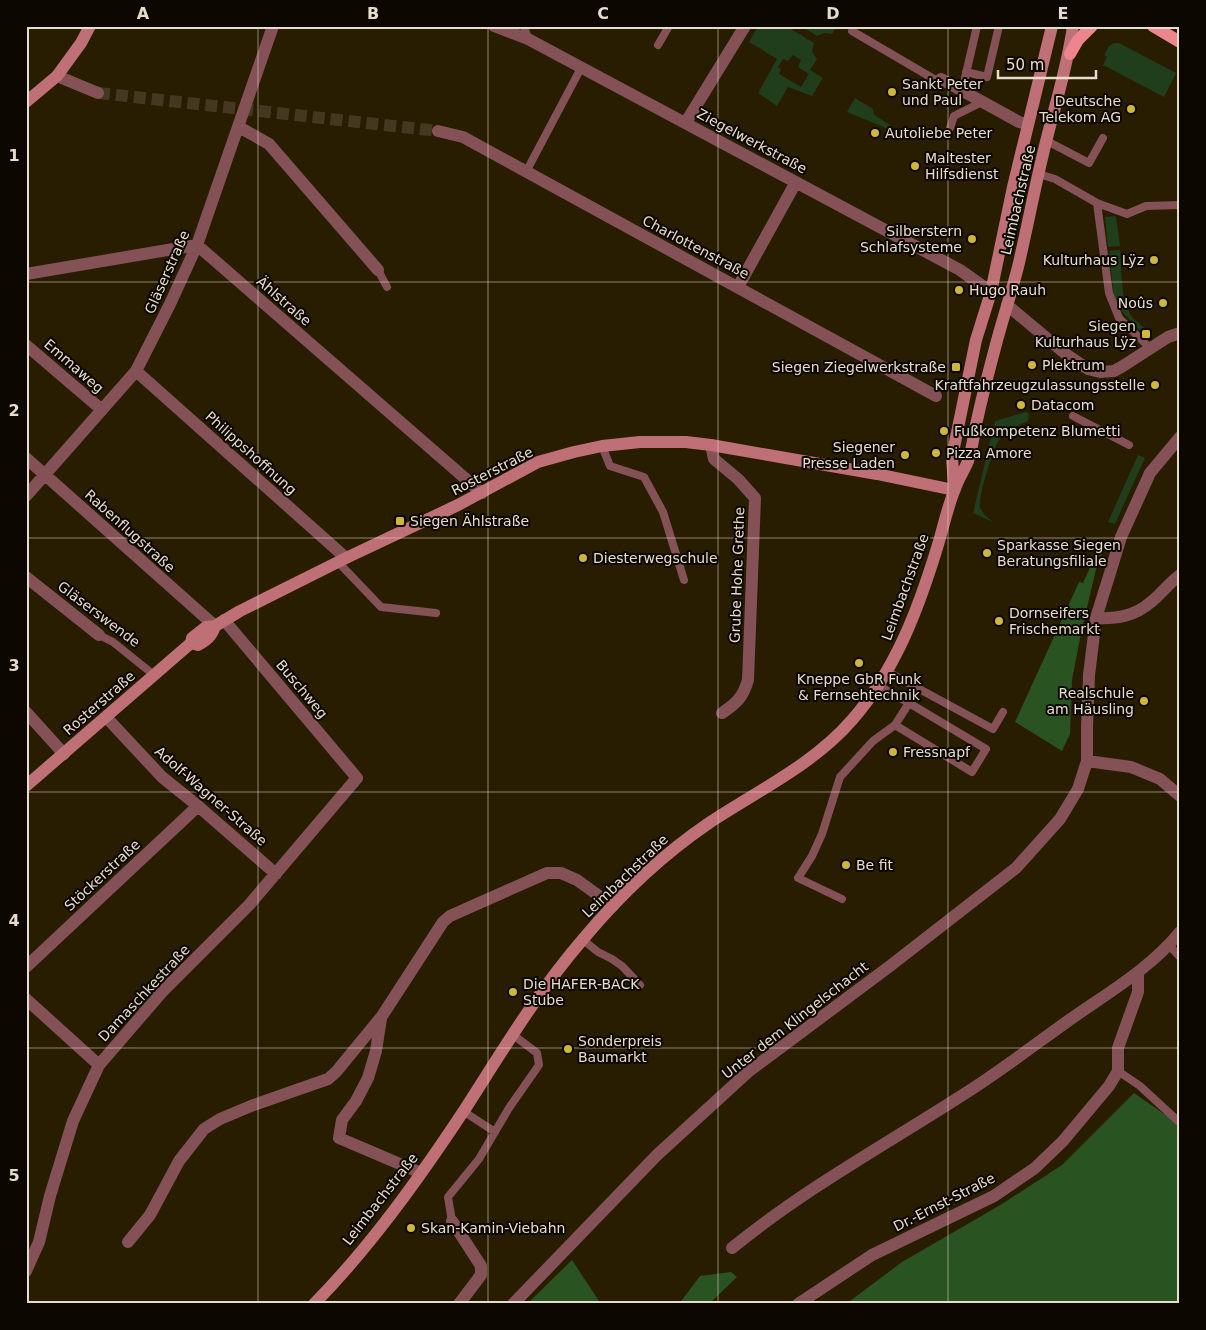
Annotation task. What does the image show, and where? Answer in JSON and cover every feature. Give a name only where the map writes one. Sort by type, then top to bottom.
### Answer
[{"type":"main road","points":[[26,102],[57,76],[81,43],[90,26]]},
{"type":"main road","name":"Leimbachstraße","points":[[954,490],[952,457],[976,340],[991,292],[1052,26]]},
{"type":"main road","name":"Leimbachstraße","points":[[314,1304],[367,1243],[421,1173],[512,1034],[555,972],[582,940],[643,876],[681,843],[817,753],[850,722],[888,672],[924,588],[954,490],[968,460],[989,370],[1018,264],[1038,174],[1070,54],[1073,26]]},
{"type":"main road","points":[[1070,54],[1078,40],[1092,26]]},
{"type":"main road","points":[[1153,26],[1180,42]]},
{"type":"main road","name":"Leimbachstraße","points":[[1028,124],[1048,135]]},
{"type":"main road","points":[[991,292],[1007,305]]},
{"type":"main road","name":"Rosterstraße","points":[[26,786],[191,642],[198,632],[482,493],[538,462],[602,446],[640,442],[686,442],[954,490]]},
{"type":"street","name":"Gläserstraße","points":[[26,496],[136,371],[197,245],[273,26]]},
{"type":"street","name":"Ziegelwerkstraße","points":[[494,26],[528,39],[686,122],[960,270],[991,292]]},
{"type":"street","points":[[686,122],[742,27]]},
{"type":"street","points":[[57,76],[98,93]]},
{"type":"street","points":[[940,79],[1019,122],[1028,124]]},
{"type":"street","points":[[239,127],[269,144],[378,270]]},
{"type":"street","name":"Charlottenstraße","points":[[438,132],[463,137],[936,396]]},
{"type":"street","points":[[738,287],[796,182]]},
{"type":"street","points":[[26,274],[197,245]]},
{"type":"street","name":"Ählstraße","points":[[197,245],[482,493]]},
{"type":"street","points":[[1007,305],[1067,355],[1093,371],[1107,372],[1114,370],[1168,337],[1180,333]]},
{"type":"street","name":"Emmaweg","points":[[26,345],[102,410]]},
{"type":"street","name":"Philippshoffnung","points":[[136,371],[342,560]]},
{"type":"street","points":[[1180,437],[1150,473],[1121,537],[1096,618],[1089,674],[1087,727],[1088,761],[1131,767],[1160,778],[1180,796]]},
{"type":"street","name":"Grube Hohe Grethe","points":[[711,445],[714,459],[738,479],[755,498],[748,680],[744,693],[734,705],[722,712]]},
{"type":"street","name":"Rabenflugstraße","points":[[26,458],[219,623]]},
{"type":"street","points":[[1096,618],[1126,616],[1140,611],[1180,576]]},
{"type":"street","name":"Gläserswende","points":[[26,578],[98,636]]},
{"type":"street","name":"Buschweg","points":[[219,623],[357,778]]},
{"type":"street","points":[[26,712],[64,754]]},
{"type":"street","name":"Adolf-Wagner-Straße","points":[[106,717],[162,777],[276,874]]},
{"type":"street","name":"Unter dem Klingelschacht","points":[[513,1304],[657,1155],[748,1072],[890,966],[1016,868],[1060,819],[1078,789],[1088,761]]},
{"type":"street","name":"Damaschkestraße","points":[[26,1271],[39,1242],[72,1121],[99,1065],[162,992],[250,905],[357,778]]},
{"type":"street","name":"Stöckerstraße","points":[[26,967],[198,806]]},
{"type":"street","points":[[128,1242],[150,1215],[178,1162],[204,1129],[220,1119],[251,1106],[328,1079],[336,1072],[382,1016],[443,922],[467,908],[547,873],[561,873],[577,880],[613,906]]},
{"type":"street","points":[[732,1248],[758,1226],[833,1176],[976,1087],[1138,972],[1170,945],[1180,932]]},
{"type":"street","points":[[1118,1071],[1118,1048],[1138,992],[1138,972]]},
{"type":"street","points":[[26,999],[99,1065]]},
{"type":"street","points":[[382,1016],[376,1051],[368,1078],[356,1101],[342,1120],[339,1138],[421,1173]]},
{"type":"street","name":"Dr.-Ernst-Straße","points":[[798,1304],[872,1255],[994,1196],[1035,1168],[1063,1141],[1109,1086],[1118,1071]]},
{"type":"street","points":[[452,1221],[481,1266],[481,1275],[459,1304]]},
{"type":"lane","points":[[524,26],[528,39]]},
{"type":"lane","points":[[658,45],[669,26]]},
{"type":"lane","points":[[962,91],[977,26]]},
{"type":"lane","points":[[966,72],[987,77],[998,26]]},
{"type":"lane","points":[[852,31],[934,79],[940,79]]},
{"type":"lane","points":[[526,172],[581,68]]},
{"type":"lane","points":[[950,128],[954,116],[982,102]]},
{"type":"lane","points":[[1048,135],[1089,163],[1103,138]]},
{"type":"lane","points":[[1038,174],[1055,179],[1097,203],[1127,214],[1146,206],[1180,206]]},
{"type":"lane","points":[[1097,203],[1109,293],[1119,318],[1150,348]]},
{"type":"lane","points":[[378,270],[387,287]]},
{"type":"lane","points":[[1073,416],[1129,445]]},
{"type":"lane","points":[[602,446],[610,466],[644,477],[663,512],[684,580]]},
{"type":"lane","points":[[342,560],[381,607],[436,613]]},
{"type":"lane","name":"Gläserswende","points":[[98,636],[113,642],[154,675]]},
{"type":"lane","points":[[888,672],[993,729],[1003,712]]},
{"type":"lane","points":[[879,686],[986,749],[972,772],[895,725]]},
{"type":"lane","points":[[842,899],[798,878],[812,856],[822,834],[840,777],[873,741],[895,725],[909,703]]},
{"type":"lane","points":[[582,940],[622,966],[640,985]]},
{"type":"lane","points":[[1170,945],[1180,957]]},
{"type":"lane","points":[[452,1221],[448,1197],[479,1159],[509,1108],[539,1065],[537,1053],[512,1034]]},
{"type":"lane","points":[[1118,1071],[1140,1086],[1178,1121]]},
{"type":"lane","points":[[463,1111],[496,1132]]},
{"type":"green space","points":[[758,26],[786,26],[814,43],[812,52],[817,59],[810,70],[823,78],[812,96],[788,87],[777,106],[758,93],[777,59],[749,42]],"holes":[[[793,55],[801,60],[798,67],[809,74],[801,87],[779,74],[781,69],[778,67],[783,59],[788,61]]]},
{"type":"green space","points":[[801,26],[836,27],[832,34],[824,33],[817,36]]},
{"type":"green space","points":[[1119,43],[1176,73],[1164,97],[1103,65],[1107,57],[1104,55],[1109,46]]},
{"type":"green space","points":[[855,98],[873,109],[874,115],[890,125],[888,129],[847,112]]},
{"type":"green space","points":[[1116,216],[1120,246],[1108,247],[1105,217]]},
{"type":"green space","points":[[1120,250],[1124,299],[1130,314],[1147,331],[1145,335],[1142,335],[1118,307],[1114,298],[1109,251]]},
{"type":"green space","points":[[1026,412],[1029,414],[1028,421],[1009,431],[999,440],[986,473],[980,507],[984,514],[993,522],[973,513],[995,421]]},
{"type":"green space","points":[[1138,455],[1145,458],[1115,524],[1108,522]]},
{"type":"green space","points":[[1102,541],[1107,544],[1098,561],[1081,633],[1072,680],[1070,734],[1062,751],[1015,722],[1079,582],[1083,583]]},
{"type":"green space","points":[[1134,1093],[1180,1125],[1180,1304],[846,1304],[902,1262],[1002,1204],[1062,1165]]},
{"type":"green space","points":[[572,1260],[601,1304],[527,1304]]},
{"type":"green space","points":[[731,1272],[737,1277],[709,1304],[679,1304],[700,1276]]},
{"type":"tunnel","points":[[98,93],[438,131]]},
{"type":"place","name":"Sankt Peter und Paul","points":[[892,92]]},
{"type":"place","name":"Deutsche Telekom AG","points":[[1131,109]]},
{"type":"place","name":"Autoliebe Peter","points":[[875,133]]},
{"type":"place","name":"Maltester Hilfsdienst","points":[[915,166]]},
{"type":"place","name":"Silberstern Schlafsysteme","points":[[972,239]]},
{"type":"place","name":"Kulturhaus Lÿz","points":[[1154,260]]},
{"type":"place","name":"Hugo Rauh","points":[[959,290]]},
{"type":"place","name":"Noûs","points":[[1163,303]]},
{"type":"place","name":"Siegen Kulturhaus Lÿz","points":[[1146,334]]},
{"type":"place","name":"Plektrum","points":[[1032,365]]},
{"type":"place","name":"Siegen Ziegelwerkstraße","points":[[956,367]]},
{"type":"place","name":"Kraftfahrzeugzulassungsstelle","points":[[1155,385]]},
{"type":"place","name":"Datacom","points":[[1021,405]]},
{"type":"place","name":"Fußkompetenz Blumetti","points":[[944,431]]},
{"type":"place","name":"Pizza Amore","points":[[936,453]]},
{"type":"place","name":"Siegener Presse Laden","points":[[905,455]]},
{"type":"place","name":"Siegen Ählstraße","points":[[400,521]]},
{"type":"place","name":"Sparkasse Siegen Beratungsfiliale","points":[[987,553]]},
{"type":"place","name":"Diesterwegschule","points":[[583,558]]},
{"type":"place","name":"Dornseifers Frischemarkt","points":[[999,621]]},
{"type":"place","name":"Kneppe GbR Funk & Fernsehtechnik","points":[[859,663]]},
{"type":"place","name":"Realschule am Häusling","points":[[1144,701]]},
{"type":"place","name":"Fressnapf","points":[[893,752]]},
{"type":"place","name":"Be fit","points":[[846,865]]},
{"type":"place","name":"Die HAFER-BACK Stube","points":[[513,992]]},
{"type":"place","name":"Sonderpreis Baumarkt","points":[[568,1049]]},
{"type":"place","name":"Skan-Kamin-Viebahn","points":[[411,1228]]}]
